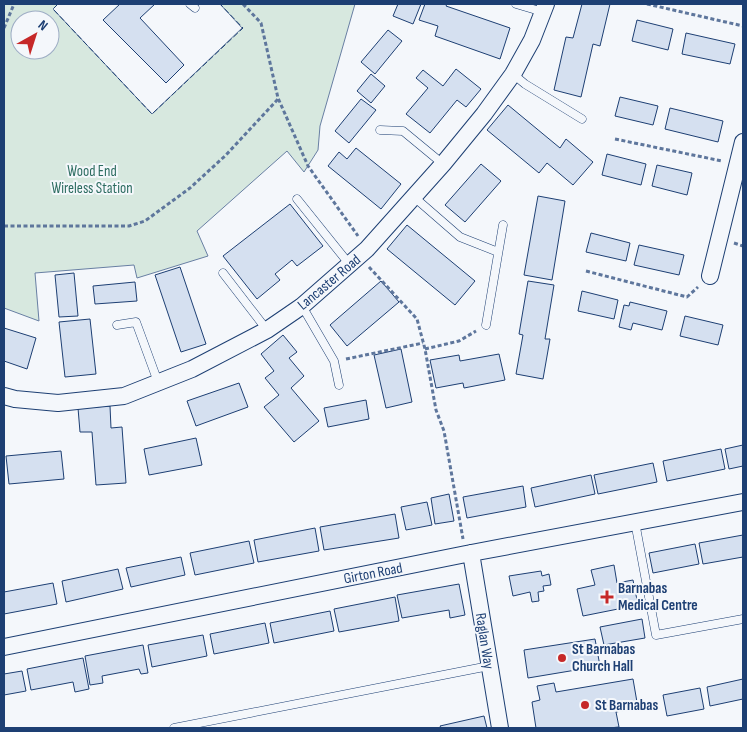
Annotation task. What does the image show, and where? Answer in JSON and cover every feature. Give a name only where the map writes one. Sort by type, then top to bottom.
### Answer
[{"type":"street","name":"Lancaster Road","points":[[4,396],[15,399],[58,403],[124,396],[192,369],[268,330],[302,306],[367,249],[443,164],[513,74],[532,40],[545,8]]},
{"type":"street","points":[[710,276],[743,142]]},
{"type":"street","name":"Girton Road","points":[[4,647],[468,554],[743,502]]},
{"type":"street","name":"Raglan Way","points":[[468,554],[500,728]]},
{"type":"lane","points":[[516,4],[545,8]]},
{"type":"lane","points":[[513,74],[525,84],[582,119]]},
{"type":"lane","points":[[380,130],[403,131],[443,164]]},
{"type":"lane","points":[[414,197],[460,237],[498,252]]},
{"type":"lane","points":[[297,199],[350,265]]},
{"type":"lane","points":[[486,325],[503,225]]},
{"type":"lane","points":[[223,273],[268,330]]},
{"type":"lane","points":[[302,306],[334,361],[339,385]]},
{"type":"lane","points":[[117,325],[136,322],[158,382]]},
{"type":"lane","points":[[635,522],[656,635],[743,619]]},
{"type":"lane","points":[[174,728],[489,666]]},
{"type":"path","points":[[4,28],[14,4]]},
{"type":"path","points":[[243,4],[261,23],[278,98],[308,166],[367,249]]},
{"type":"path","points":[[647,4],[743,26]]},
{"type":"path","points":[[4,226],[129,226],[145,221],[198,181],[226,155],[278,98]]},
{"type":"path","points":[[615,138],[738,164]]},
{"type":"path","points":[[586,271],[687,296],[710,276]]},
{"type":"path","points":[[378,276],[417,318],[424,343],[436,410],[444,431],[468,554]]},
{"type":"path","points":[[425,349],[459,341],[486,325]]},
{"type":"path","points":[[334,361],[424,343]]},
{"type":"green space","name":"Wood End Wireless Station","points":[[4,4],[58,4],[54,10],[10,10],[10,60],[60,60],[60,16],[152,114],[242,28],[220,4],[355,4],[320,126],[318,150],[304,172],[287,151],[197,231],[208,256],[137,278],[134,265],[35,273],[39,321],[4,308]]},
{"type":"building","points":[[120,4],[155,4],[140,18],[184,65],[166,83],[103,20]]},
{"type":"building","points":[[398,4],[421,4],[413,24],[393,16]]},
{"type":"building","points":[[425,4],[447,4],[446,6],[510,28],[500,59],[435,36],[438,26],[419,20]]},
{"type":"building","points":[[582,4],[610,4],[600,46],[593,44],[581,97],[554,90],[566,37],[573,38]]},
{"type":"building","points":[[637,20],[673,29],[668,50],[632,41]]},
{"type":"building","points":[[388,30],[402,41],[375,74],[361,62]]},
{"type":"building","points":[[686,33],[735,44],[730,64],[682,54]]},
{"type":"building","points":[[456,69],[481,89],[466,107],[457,100],[430,133],[406,114],[428,88],[416,78],[423,70],[443,86]]},
{"type":"building","points":[[371,74],[385,86],[371,103],[357,91]]},
{"type":"building","points":[[620,97],[658,106],[653,125],[615,116]]},
{"type":"building","points":[[361,99],[376,110],[349,143],[335,131]]},
{"type":"building","points":[[508,105],[560,148],[566,139],[593,162],[573,185],[547,163],[539,173],[487,130]]},
{"type":"building","points":[[670,108],[723,121],[718,142],[665,129]]},
{"type":"building","points":[[356,148],[401,184],[381,209],[328,166],[339,152],[347,159]]},
{"type":"building","points":[[607,154],[646,164],[641,185],[602,175]]},
{"type":"building","points":[[481,164],[501,181],[465,222],[445,205]]},
{"type":"building","points":[[657,165],[692,173],[687,195],[652,186]]},
{"type":"building","points":[[538,196],[565,201],[552,280],[524,275]]},
{"type":"building","points":[[290,204],[323,246],[297,266],[292,260],[275,274],[280,280],[257,299],[223,256]]},
{"type":"building","points":[[407,225],[475,281],[455,305],[387,249]]},
{"type":"building","points":[[591,233],[630,243],[626,261],[586,252]]},
{"type":"building","points":[[639,245],[684,255],[679,275],[634,265]]},
{"type":"building","points":[[180,267],[206,344],[181,352],[155,275]]},
{"type":"building","points":[[74,273],[78,316],[59,317],[55,275]]},
{"type":"building","points":[[381,281],[399,302],[347,346],[330,325]]},
{"type":"building","points":[[528,281],[554,285],[545,339],[550,339],[543,379],[516,374],[523,335],[519,334]]},
{"type":"building","points":[[135,282],[137,301],[95,304],[93,286]]},
{"type":"building","points":[[582,291],[618,300],[614,319],[578,311]]},
{"type":"building","points":[[630,302],[667,311],[662,330],[633,323],[631,330],[619,327],[624,305],[629,306]]},
{"type":"building","points":[[685,316],[723,325],[718,345],[680,336]]},
{"type":"building","points":[[90,319],[96,374],[65,377],[59,322]]},
{"type":"building","points":[[4,328],[36,338],[27,369],[4,361]]},
{"type":"building","points":[[283,335],[297,352],[289,358],[304,376],[291,388],[319,421],[294,442],[264,407],[279,395],[265,378],[274,371],[261,354]]},
{"type":"building","points":[[401,349],[412,402],[386,408],[374,355]]},
{"type":"building","points":[[499,354],[505,380],[464,388],[463,383],[436,388],[430,360],[459,355],[460,361]]},
{"type":"building","points":[[239,383],[248,407],[196,426],[187,401]]},
{"type":"building","points":[[366,400],[369,419],[328,427],[324,408]]},
{"type":"building","points":[[110,406],[111,428],[122,427],[126,483],[96,485],[92,432],[80,432],[78,408]]},
{"type":"building","points":[[196,438],[202,465],[149,475],[144,449]]},
{"type":"building","points":[[743,445],[743,466],[729,469],[725,449]]},
{"type":"building","points":[[721,449],[725,469],[667,481],[663,461]]},
{"type":"building","points":[[61,451],[64,479],[9,484],[6,456]]},
{"type":"building","points":[[653,463],[657,482],[598,494],[594,475]]},
{"type":"building","points":[[591,475],[595,494],[535,507],[531,488]]},
{"type":"building","points":[[523,486],[526,507],[467,518],[463,497]]},
{"type":"building","points":[[449,494],[454,521],[435,524],[431,498]]},
{"type":"building","points":[[427,502],[432,525],[406,530],[401,507]]},
{"type":"building","points":[[395,514],[399,538],[324,550],[320,527]]},
{"type":"building","points":[[315,528],[319,551],[258,562],[254,540]]},
{"type":"building","points":[[743,535],[743,557],[703,564],[699,543]]},
{"type":"building","points":[[249,541],[254,563],[195,575],[190,553]]},
{"type":"building","points":[[695,544],[699,564],[653,573],[649,553]]},
{"type":"building","points":[[181,557],[185,575],[131,587],[126,568]]},
{"type":"building","name":"Barnabas Medical Centre","points":[[614,565],[617,583],[633,580],[638,605],[583,616],[577,589],[595,585],[591,570]]},
{"type":"building","points":[[118,569],[123,589],[66,602],[62,581]]},
{"type":"building","points":[[541,571],[542,576],[549,574],[551,585],[543,586],[544,591],[538,592],[539,601],[532,602],[530,592],[513,596],[509,576]]},
{"type":"building","points":[[53,583],[57,604],[4,614],[4,592]]},
{"type":"building","points":[[459,584],[465,615],[450,618],[449,610],[402,618],[397,595]]},
{"type":"building","points":[[395,597],[399,621],[339,632],[334,609]]},
{"type":"building","points":[[330,611],[334,631],[274,643],[270,623]]},
{"type":"building","points":[[642,619],[645,638],[604,645],[600,627]]},
{"type":"building","points":[[265,623],[269,643],[214,654],[210,634]]},
{"type":"building","points":[[203,635],[207,656],[152,667],[148,645]]},
{"type":"building","name":"St Barnabas Church Hall","points":[[595,639],[600,666],[528,678],[524,650]]},
{"type":"building","points":[[143,645],[148,673],[141,674],[139,669],[102,676],[103,683],[90,685],[85,656]]},
{"type":"building","points":[[83,658],[89,689],[75,692],[73,682],[31,690],[27,669]]},
{"type":"building","points":[[22,671],[26,691],[4,695],[4,674]]},
{"type":"building","name":"St Barnabas","points":[[633,679],[638,708],[616,712],[619,727],[536,728],[532,702],[540,700],[537,686],[554,683],[556,692]]},
{"type":"building","points":[[743,679],[743,699],[710,706],[707,687]]},
{"type":"building","points":[[700,688],[704,709],[667,716],[663,695]]},
{"type":"building","points":[[484,716],[487,728],[441,728],[440,726]]},
{"type":"fence","points":[[58,4],[53,9],[152,114],[243,28],[220,4]]},
{"type":"place","name":"Barnabas Medical Centre","points":[[607,597]]},
{"type":"place","name":"St Barnabas Church Hall","points":[[562,658]]},
{"type":"place","name":"St Barnabas","points":[[585,705]]}]
